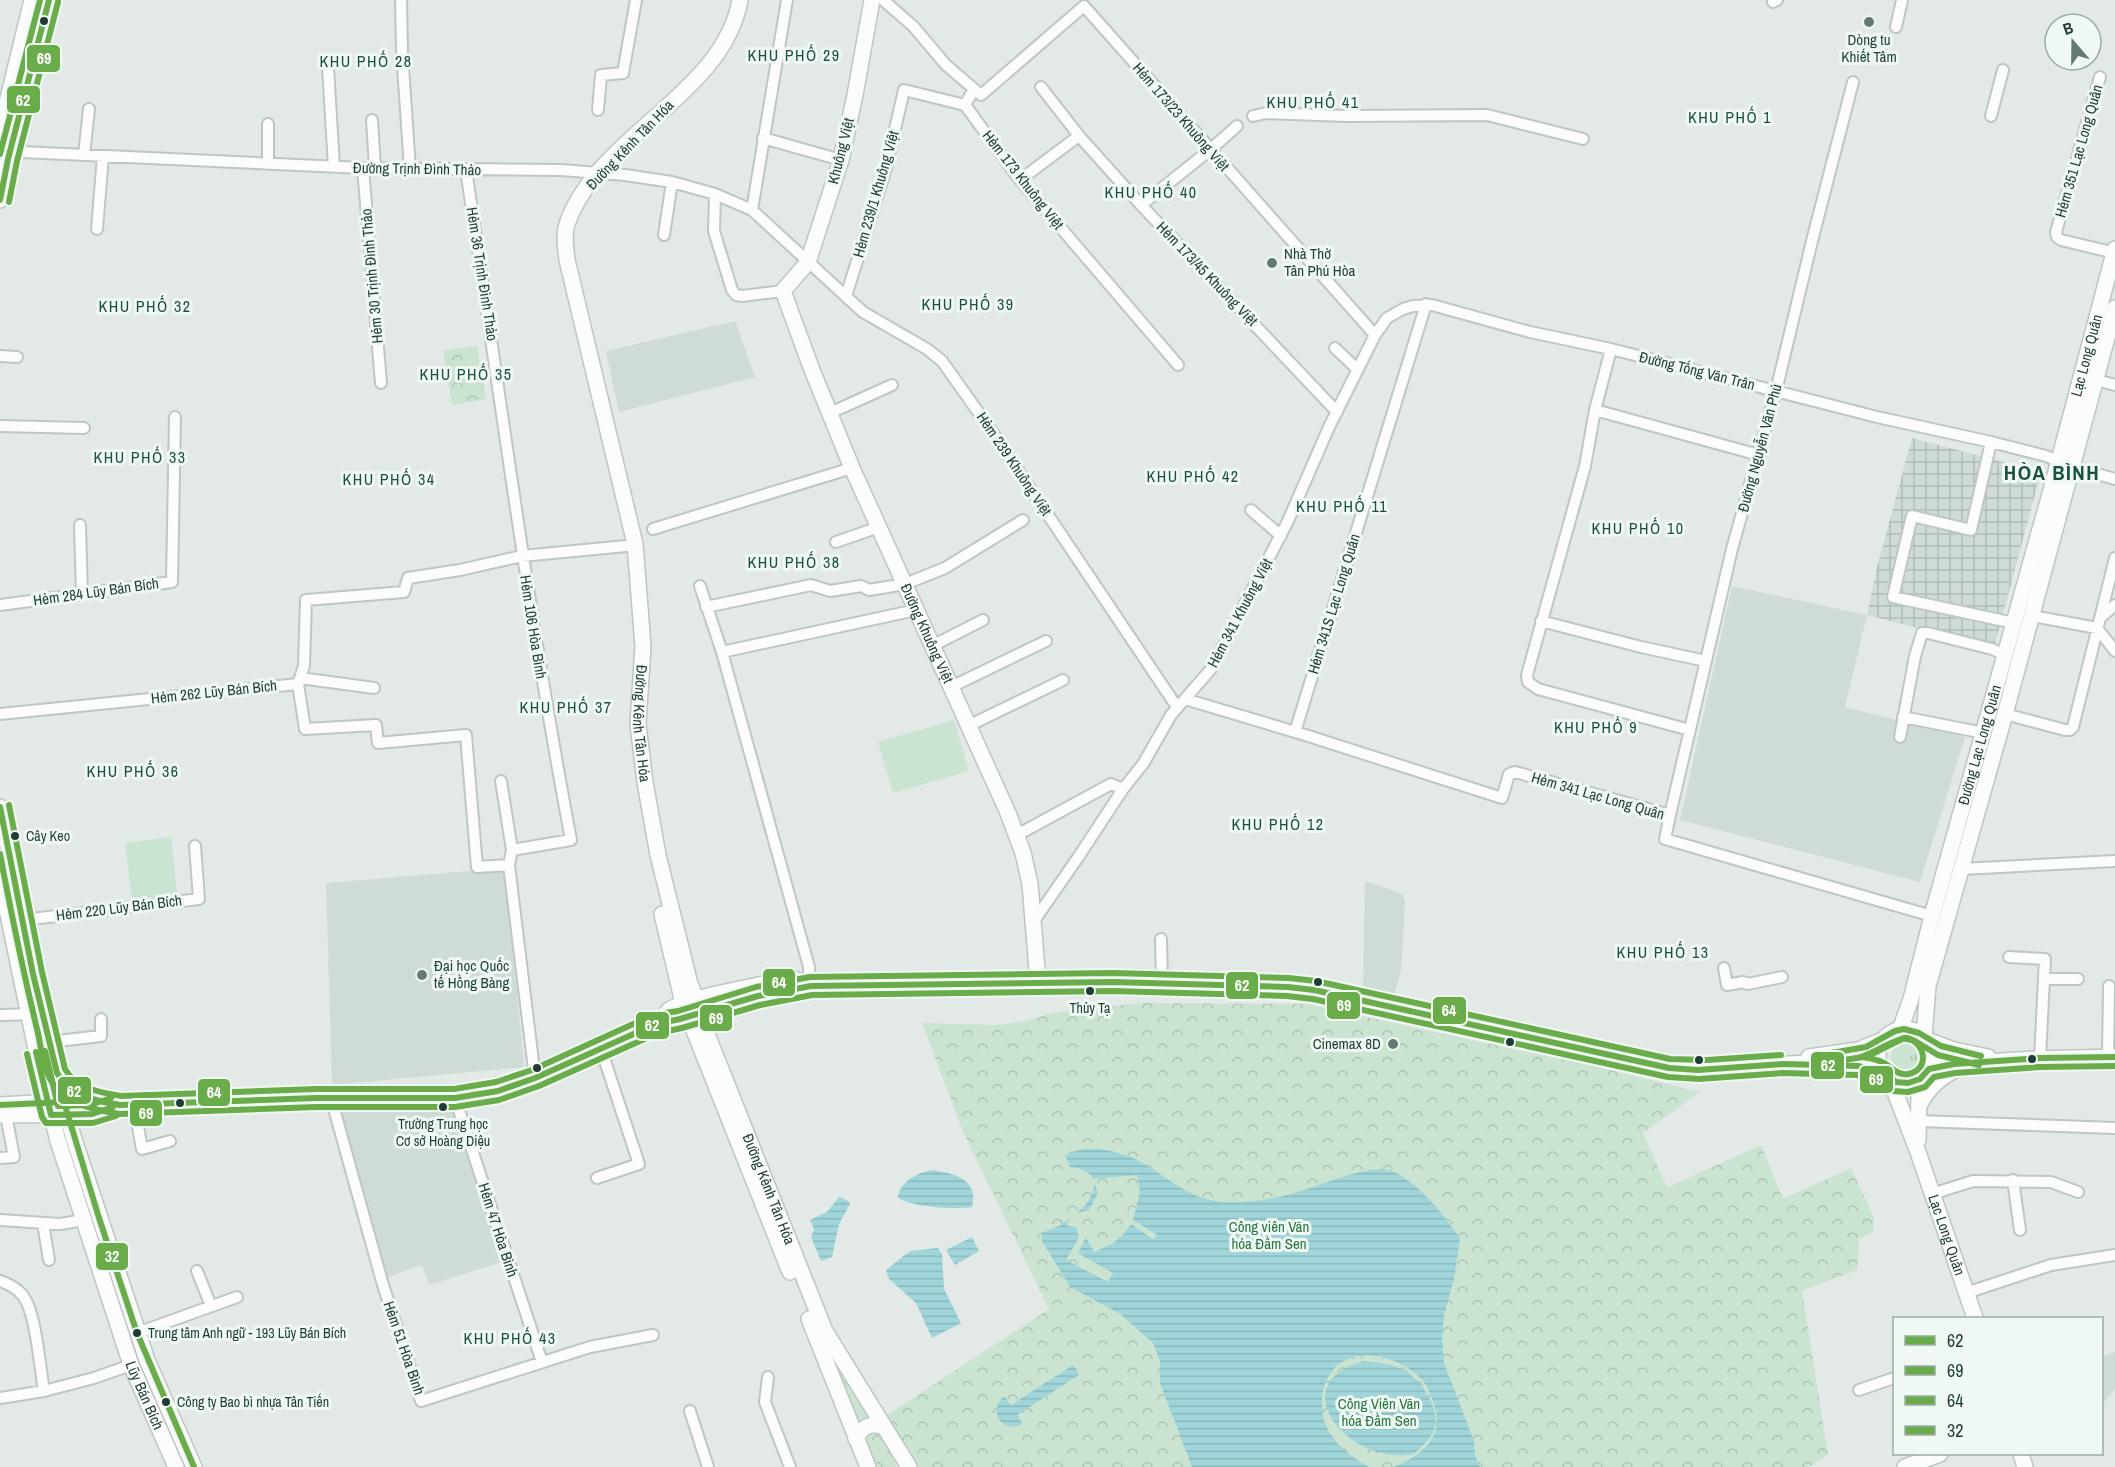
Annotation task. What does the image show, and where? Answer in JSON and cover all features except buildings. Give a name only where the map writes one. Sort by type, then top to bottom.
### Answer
[{"type":"main road","points":[[0,131],[3,106],[32,0]]},
{"type":"main road","points":[[0,200],[5,151],[21,105],[49,0]]},
{"type":"main road","name":"Đường Kênh Tân Hóa","points":[[730,0],[726,17],[717,36],[702,58],[572,195],[560,221],[556,239],[559,262],[626,533],[635,646],[630,725],[636,783],[649,857],[692,1008],[868,1467]]},
{"type":"main road","name":"Đường Kênh Tân Hóa","points":[[594,172],[706,68],[728,37],[740,0]]},
{"type":"main road","name":"Khuông Việt","points":[[783,291],[808,262],[841,160],[872,0]]},
{"type":"main road","points":[[3,106],[21,105]]},
{"type":"main road","name":"Lạc Long Quân","points":[[2065,464],[2115,252]]},
{"type":"main road","name":"Đường Khuông Việt","points":[[783,291],[852,468],[1017,836],[1030,884],[1038,982]]},
{"type":"main road","name":"Lạc Long Quân","points":[[2065,464],[2096,380],[2115,308]]},
{"type":"main road","name":"Đường Lạc Long Quân","points":[[1926,1039],[1928,986],[2032,616],[2065,464]]},
{"type":"main road","name":"Đường Lạc Long Quân","points":[[1900,1029],[1911,999],[2014,623],[2065,464]]},
{"type":"main road","name":"Lũy Bán Bích","points":[[0,807],[23,920],[35,1014],[49,1042],[50,1109],[58,1141],[131,1365],[176,1467]]},
{"type":"main road","name":"Lũy Bán Bích","points":[[0,876],[49,1076],[66,1108],[137,1333],[194,1467]]},
{"type":"main road","points":[[19,1104],[50,1109],[332,1098],[455,1098],[498,1091],[536,1078],[656,1024],[669,1010],[692,1008],[809,986],[1038,982],[1261,985],[1314,990],[1550,1043],[1679,1069],[1783,1064],[1858,1066],[1896,1082],[1908,1083],[1927,1072],[1954,1064],[2040,1058],[2111,1057]]},
{"type":"main road","name":"Đường Kênh Tân Hóa","points":[[692,1008],[705,1029],[825,1331],[909,1467]]},
{"type":"main road","points":[[1783,1064],[1797,1059],[1858,1050],[1883,1040],[1900,1029],[1913,1030],[1926,1039],[1954,1050],[2006,1060]]},
{"type":"main road","points":[[1918,1152],[1921,1084],[1932,1054],[1926,1039]]},
{"type":"main road","points":[[1883,1040],[1878,1060],[1918,1152]]},
{"type":"main road","points":[[1918,1114],[1927,1092],[1939,1079],[1967,1064]]},
{"type":"main road","points":[[2,1112],[37,1092],[49,1076],[69,1088],[91,1107]]},
{"type":"main road","points":[[73,1136],[91,1107]]},
{"type":"main road","points":[[33,1116],[50,1109]]},
{"type":"main road","points":[[2,1112],[33,1116],[42,1122],[58,1141]]},
{"type":"main road","name":"Lạc Long Quân","points":[[1918,1152],[1976,1317]]},
{"type":"main road","points":[[856,1439],[864,1427],[883,1426]]},
{"type":"main road","points":[[1905,1467],[1937,1455]]},
{"type":"street","points":[[401,0],[410,169]]},
{"type":"street","points":[[598,110],[600,75],[623,73],[636,0]]},
{"type":"street","points":[[752,210],[787,0]]},
{"type":"street","points":[[883,0],[913,26],[945,65],[974,89],[965,105]]},
{"type":"street","points":[[1896,27],[1902,0]]},
{"type":"street","name":"Hẻm 173/23 Khuông Việt","points":[[974,89],[981,94],[1084,6],[1375,335]]},
{"type":"street","points":[[328,67],[334,167]]},
{"type":"street","points":[[1991,116],[2003,70]]},
{"type":"street","name":"Hẻm 351 Lạc Long Quân","points":[[2100,77],[2056,232],[2057,237],[2061,240],[2115,252]]},
{"type":"street","name":"Đường Nguyễn Văn Phú","points":[[1670,815],[1732,549],[1776,391],[1812,241],[1854,82]]},
{"type":"street","name":"Hẻm 173/45 Khuông Việt","points":[[1041,87],[1080,137],[1141,205],[1337,412]]},
{"type":"street","name":"Hẻm 239/1 Khuông Việt","points":[[846,296],[885,172],[904,90],[965,105]]},
{"type":"street","name":"Hẻm 173 Khuông Việt","points":[[965,105],[1020,180],[1178,365]]},
{"type":"street","points":[[84,155],[89,109]]},
{"type":"street","points":[[1253,116],[1266,113],[1347,116],[1487,115],[1582,139]]},
{"type":"street","points":[[372,120],[375,168]]},
{"type":"street","points":[[268,124],[268,163]]},
{"type":"street","points":[[1141,205],[1237,126]]},
{"type":"street","points":[[1020,180],[1080,137]]},
{"type":"street","points":[[763,138],[841,160]]},
{"type":"street","name":"Đường Trịnh Đình Thảo","points":[[5,151],[363,168],[561,170],[672,182],[715,194],[752,210],[808,262]]},
{"type":"street","points":[[97,229],[103,156]]},
{"type":"street","name":"Hẻm 30 Trịnh Đình Thảo","points":[[363,168],[381,383]]},
{"type":"street","name":"Hẻm 36 Trịnh Đình Thảo","points":[[466,170],[522,556]]},
{"type":"street","points":[[664,235],[672,182]]},
{"type":"street","points":[[715,194],[714,231],[732,290],[736,295],[742,296],[783,291]]},
{"type":"street","name":"Hẻm 239 Khuông Việt","points":[[808,262],[863,312],[927,349],[942,361],[1181,703]]},
{"type":"street","name":"Đường Tống Văn Trân","points":[[1426,304],[1530,332],[1611,349],[1876,417],[1991,442],[2115,479]]},
{"type":"street","name":"Hẻm 341 Khuông Việt","points":[[1034,921],[1143,764],[1181,703],[1211,669],[1281,536],[1337,412],[1375,335],[1387,318],[1408,307],[1426,304]]},
{"type":"street","name":"Hẻm 341S Lạc Long Quân","points":[[1295,732],[1426,304]]},
{"type":"street","points":[[1335,348],[1358,369]]},
{"type":"street","points":[[1611,349],[1595,410],[1585,466],[1558,568],[1541,621],[1527,675],[1528,682],[1531,686],[1690,730]]},
{"type":"street","points":[[0,356],[17,357]]},
{"type":"street","points":[[2096,380],[2115,385]]},
{"type":"street","points":[[830,413],[892,384]]},
{"type":"street","points":[[1595,410],[1759,455]]},
{"type":"street","name":"Hẻm 284 Lũy Bán Bích","points":[[0,605],[172,582],[175,417]]},
{"type":"street","points":[[0,426],[84,428]]},
{"type":"street","points":[[1991,442],[1971,530],[1912,516],[1893,597],[2014,623]]},
{"type":"street","points":[[653,529],[852,468]]},
{"type":"street","points":[[1251,510],[1281,536]]},
{"type":"street","points":[[706,608],[811,585],[830,591],[861,586],[869,590],[905,584],[945,568],[1023,520]]},
{"type":"street","points":[[80,525],[82,594]]},
{"type":"street","points":[[836,542],[879,527]]},
{"type":"street","points":[[509,865],[477,867],[466,735],[378,743],[376,725],[304,729],[299,681],[304,666],[306,600],[404,592],[408,578],[460,570],[626,533]]},
{"type":"street","name":"Hẻm 106 Hòa Bình","points":[[512,850],[571,840],[548,719],[522,556]]},
{"type":"street","points":[[2005,714],[2070,730],[2073,727],[2115,558]]},
{"type":"street","points":[[700,586],[722,652],[809,967],[809,986]]},
{"type":"street","points":[[2098,623],[2115,605]]},
{"type":"street","points":[[722,652],[916,610]]},
{"type":"street","points":[[2032,616],[2098,623]]},
{"type":"street","points":[[932,646],[983,620]]},
{"type":"street","points":[[1541,621],[1706,661]]},
{"type":"street","points":[[2098,623],[2115,651]]},
{"type":"street","points":[[1900,737],[1915,656],[1922,633],[1992,649],[2005,655]]},
{"type":"street","points":[[951,687],[1046,641]]},
{"type":"street","points":[[968,726],[1063,680]]},
{"type":"street","name":"Hẻm 262 Lũy Bán Bích","points":[[0,714],[299,681],[374,688]]},
{"type":"street","name":"Hẻm 341 Lạc Long Quân","points":[[1181,703],[1295,732],[1502,798],[1508,776],[1515,772],[1670,815],[1665,839],[1932,916]]},
{"type":"street","points":[[1903,717],[1984,733]]},
{"type":"street","points":[[501,781],[512,850],[509,865],[536,1078]]},
{"type":"street","points":[[1017,836],[1111,784],[1124,789]]},
{"type":"street","name":"Hẻm 220 Lũy Bán Bích","points":[[23,920],[200,899],[195,846]]},
{"type":"street","points":[[1961,869],[2115,861]]},
{"type":"street","points":[[1161,939],[1162,983]]},
{"type":"street","points":[[2009,957],[2044,959],[2040,1058]]},
{"type":"street","points":[[1724,968],[1727,985],[1743,982],[1748,984],[1782,977]]},
{"type":"street","points":[[2044,979],[2078,980]]},
{"type":"street","points":[[2109,986],[2111,1057]]},
{"type":"street","points":[[0,1015],[35,1014]]},
{"type":"street","points":[[49,1042],[101,1036],[101,1019]]},
{"type":"street","points":[[597,1178],[639,1164],[601,1049]]},
{"type":"street","name":"Hẻm 51 Hòa Bình","points":[[332,1098],[383,1285],[421,1401],[590,1347],[654,1335]]},
{"type":"street","name":"Hẻm 47 Hòa Bình","points":[[455,1098],[542,1362]]},
{"type":"street","points":[[127,1105],[142,1149],[170,1140]]},
{"type":"street","points":[[2,1112],[14,1157],[2,1158]]},
{"type":"street","points":[[1918,1114],[2115,1128]]},
{"type":"street","points":[[1932,1194],[1972,1181],[2013,1180],[2051,1182],[2078,1192]]},
{"type":"street","points":[[2013,1180],[2020,1230]]},
{"type":"street","points":[[0,1220],[60,1224],[84,1220]]},
{"type":"street","points":[[44,1222],[49,1260]]},
{"type":"street","points":[[1966,1293],[2051,1265],[2115,1255]]},
{"type":"street","points":[[197,1270],[211,1306]]},
{"type":"street","points":[[0,1281],[13,1286],[24,1296],[30,1308],[44,1391]]},
{"type":"street","points":[[137,1333],[237,1297]]},
{"type":"street","points":[[0,1398],[44,1391],[94,1378],[131,1365]]},
{"type":"street","points":[[768,1377],[765,1402],[790,1467]]},
{"type":"street","points":[[1859,1390],[1893,1378]]},
{"type":"street","points":[[690,1411],[708,1467]]},
{"type":"shaded area","points":[[735,321],[755,377],[619,412],[606,351]]},
{"type":"shaded area","points":[[1912,438],[2041,472],[1994,648],[1867,615],[1877,567]]},
{"type":"shaded area","points":[[1732,586],[1867,615],[1845,707],[1965,737],[1920,882],[1680,820]]},
{"type":"shaded area","name":"Đại học Quốc tế Hồng Bàng","points":[[505,868],[524,1067],[332,1085],[326,883]]},
{"type":"shaded area","points":[[1365,881],[1398,892],[1403,896],[1405,902],[1401,971],[1394,995],[1363,988]]},
{"type":"shaded area","name":"Trường Trung học Cơ sở Hoàng Diệu","points":[[451,1105],[502,1262],[429,1285],[422,1265],[382,1279],[335,1109]]},
{"type":"shaded area","points":[[2115,1352],[2115,1388],[2103,1404],[2103,1356]]},
{"type":"green space","points":[[477,346],[486,399],[452,405],[443,351]]},
{"type":"green space","points":[[954,720],[969,771],[893,793],[878,742]]},
{"type":"green space","points":[[171,837],[177,894],[132,900],[125,843]]},
{"type":"green space","name":"Công viên Văn hóa Đầm Sen","points":[[1138,1003],[1306,1004],[1597,1067],[1700,1092],[1643,1133],[1668,1187],[1761,1145],[1783,1199],[1851,1168],[1874,1218],[1873,1232],[1859,1239],[1857,1270],[1802,1291],[1828,1455],[1809,1467],[918,1467],[886,1416],[1049,1309],[964,1134],[922,1023],[996,1025],[1027,1021],[1052,1013]]},
{"type":"green space","points":[[1905,1043],[1915,1047],[1919,1057],[1915,1067],[1905,1071],[1895,1067],[1891,1057],[1895,1047]]},
{"type":"green space","points":[[827,1350],[882,1437],[897,1467],[878,1467],[833,1379]]},
{"type":"water","points":[[1082,1149],[1118,1153],[1150,1167],[1189,1192],[1224,1202],[1248,1202],[1279,1197],[1370,1170],[1392,1171],[1412,1183],[1438,1209],[1460,1238],[1454,1279],[1444,1315],[1442,1336],[1444,1363],[1474,1441],[1475,1455],[1480,1467],[1394,1467],[1415,1456],[1430,1442],[1437,1424],[1436,1413],[1428,1389],[1419,1377],[1402,1365],[1386,1358],[1371,1356],[1356,1357],[1343,1362],[1332,1371],[1325,1385],[1322,1404],[1323,1415],[1330,1434],[1352,1456],[1369,1467],[1192,1467],[1160,1383],[1160,1361],[1153,1343],[1120,1314],[1070,1287],[1042,1241],[1042,1233],[1069,1219],[1067,1226],[1076,1227],[1079,1237],[1066,1260],[1108,1282],[1113,1273],[1078,1253],[1086,1237],[1094,1252],[1114,1243],[1131,1224],[1153,1239],[1157,1235],[1133,1220],[1140,1192],[1137,1175],[1093,1179],[1081,1169],[1070,1167],[1065,1155]]},
{"type":"water","points":[[933,1170],[957,1176],[969,1184],[972,1190],[972,1207],[945,1208],[922,1205],[898,1197],[902,1186],[911,1178]]},
{"type":"water","points":[[1093,1180],[1098,1193],[1089,1210],[1077,1213],[1090,1199],[1093,1192]]},
{"type":"water","points":[[839,1197],[850,1204],[839,1224],[832,1257],[821,1261],[811,1237],[814,1229],[810,1220],[827,1212]]},
{"type":"water","points":[[972,1237],[979,1251],[955,1265],[946,1250]]},
{"type":"water","points":[[938,1248],[942,1254],[944,1289],[961,1323],[932,1338],[916,1303],[889,1279],[886,1270],[910,1251]]},
{"type":"water","name":"Công Viên Văn hóa Đầm Sen","points":[[1363,1361],[1402,1369],[1419,1383],[1429,1397],[1435,1414],[1434,1430],[1425,1444],[1413,1454],[1390,1455],[1368,1448],[1348,1437],[1334,1422],[1326,1405],[1327,1388],[1339,1373]]},
{"type":"water","points":[[1073,1365],[1079,1375],[1017,1415],[1023,1424],[1009,1426],[999,1420],[997,1409],[1004,1396],[1011,1405]]},
{"type":"transit line","name":"64","points":[[0,154],[40,0]]},
{"type":"transit line","name":"62","points":[[0,200],[8,159],[49,0]]},
{"type":"transit line","name":"69","points":[[9,202],[17,161],[58,2]]},
{"type":"transit line","name":"64","points":[[9,805],[42,972],[65,1069],[82,1085],[121,1096],[316,1089],[454,1089],[496,1082],[532,1070],[653,1015],[678,1011],[756,987],[810,977],[1113,973],[1289,978],[1316,981],[1670,1059],[1707,1060],[1781,1055]]},
{"type":"transit line","name":"62","points":[[0,807],[33,974],[57,1073],[62,1081],[76,1092],[93,1099],[120,1105],[316,1098],[455,1098],[498,1091],[535,1078],[656,1024],[758,996],[811,986],[1113,982],[1288,987],[1314,990],[1669,1068],[1698,1070],[1783,1064],[1858,1066],[1882,1072],[1896,1082],[1908,1083],[1920,1079],[1929,1069],[1954,1064],[2040,1058],[2115,1057]]},
{"type":"transit line","name":"69","points":[[0,854],[48,1075],[57,1089],[70,1100],[94,1109],[119,1114],[316,1107],[455,1107],[499,1100],[539,1086],[658,1033],[760,1005],[812,995],[1113,991],[1287,996],[1313,999],[1668,1077],[1699,1079],[1783,1073],[1857,1075],[1878,1080],[1893,1091],[1908,1092],[1925,1087],[1934,1077],[1955,1073],[2040,1067],[2115,1066]]},
{"type":"transit line","name":"62","points":[[1826,1054],[1866,1047],[1895,1031],[1904,1029],[1919,1033],[1941,1046],[1981,1056]]},
{"type":"transit line","name":"69","points":[[1827,1063],[1868,1056],[1904,1038],[1915,1041],[1938,1055],[1979,1065]]},
{"type":"transit line","name":"64","points":[[1907,1038],[1918,1045],[1923,1056],[1920,1067],[1915,1072],[1901,1074],[1881,1062],[1861,1057],[1895,1041],[1907,1038]]},
{"type":"transit line","name":"64","points":[[45,1051],[58,1106],[90,1105],[111,1098]]},
{"type":"transit line","name":"62","points":[[36,1052],[51,1115],[92,1114],[113,1107]]},
{"type":"transit line","name":"69","points":[[27,1054],[42,1117],[46,1123],[93,1123],[116,1116]]},
{"type":"transit line","name":"32","points":[[0,1105],[64,1102],[137,1333],[194,1467]]},
{"type":"place","name":"Dòng tu Khiết Tâm","points":[[1869,22]]},
{"type":"place","name":"Nhà Thờ Tân Phú Hòa","points":[[1272,263]]},
{"type":"place","name":"Cây Keo","points":[[15,836]]},
{"type":"place","name":"Đại học Quốc tế Hồng Bàng","points":[[422,975]]},
{"type":"place","name":"Thủy Tạ","points":[[1090,991]]},
{"type":"place","name":"Cinemax 8D","points":[[1393,1044]]},
{"type":"place","name":"Trường Trung học Cơ sở Hoàng Diệu","points":[[443,1107]]},
{"type":"place","name":"Trung tâm Anh ngữ - 193 Lũy Bán Bích","points":[[137,1333]]},
{"type":"place","name":"Công ty Bao bì nhựa Tân Tiến","points":[[166,1402]]},
{"type":"district","name":"KHU PHỐ 29","points":[[794,55]]},
{"type":"district","name":"KHU PHỐ 28","points":[[366,61]]},
{"type":"district","name":"KHU PHỐ 41","points":[[1313,102]]},
{"type":"district","name":"KHU PHỐ 1","points":[[1730,117]]},
{"type":"district","name":"KHU PHỐ 40","points":[[1151,192]]},
{"type":"district","name":"KHU PHỐ 39","points":[[968,304]]},
{"type":"district","name":"KHU PHỐ 32","points":[[145,306]]},
{"type":"district","name":"KHU PHỐ 35","points":[[466,374]]},
{"type":"district","name":"KHU PHỐ 33","points":[[140,457]]},
{"type":"district","name":"HÒA BÌNH","points":[[2052,473]]},
{"type":"district","name":"KHU PHỐ 42","points":[[1193,476]]},
{"type":"district","name":"KHU PHỐ 34","points":[[389,479]]},
{"type":"district","name":"KHU PHỐ 11","points":[[1342,506]]},
{"type":"district","name":"KHU PHỐ 10","points":[[1638,528]]},
{"type":"district","name":"KHU PHỐ 38","points":[[794,562]]},
{"type":"district","name":"KHU PHỐ 37","points":[[566,707]]},
{"type":"district","name":"KHU PHỐ 9","points":[[1596,727]]},
{"type":"district","name":"KHU PHỐ 36","points":[[133,771]]},
{"type":"district","name":"KHU PHỐ 12","points":[[1278,824]]},
{"type":"district","name":"KHU PHỐ 13","points":[[1663,952]]},
{"type":"district","name":"KHU PHỐ 43","points":[[510,1338]]}]
